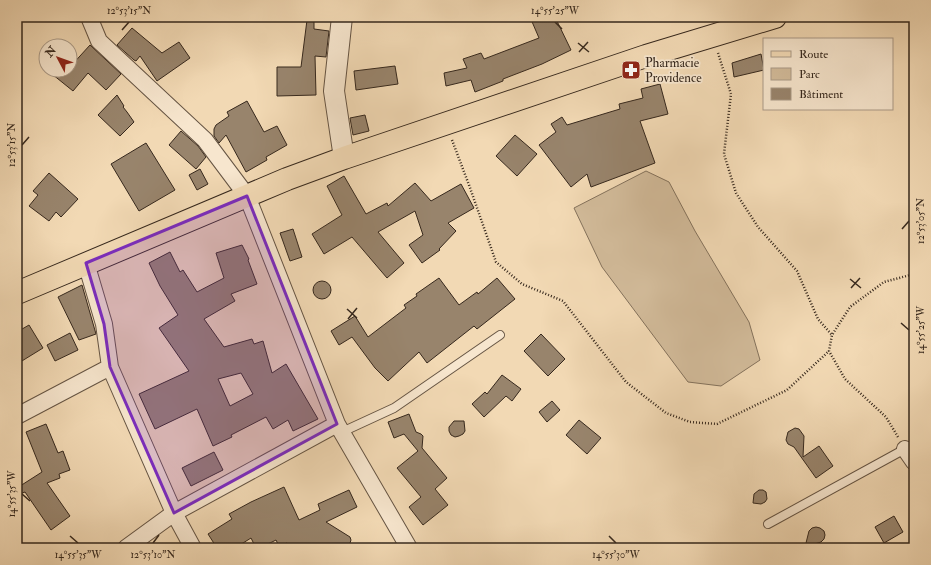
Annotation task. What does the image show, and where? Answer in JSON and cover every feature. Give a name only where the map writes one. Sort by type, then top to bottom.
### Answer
[{"type":"main road","points":[[17,293],[287,179],[344,158],[646,56],[775,17]]},
{"type":"street","points":[[89,17],[99,40],[205,140],[247,196],[340,428],[409,548]]},
{"type":"street","points":[[342,17],[334,91],[344,158]]},
{"type":"street","points":[[86,263],[104,324],[110,367],[174,513],[193,548]]},
{"type":"street","points":[[17,416],[110,367]]},
{"type":"street","points":[[126,548],[174,513],[340,428]]},
{"type":"street","points":[[905,448],[914,462]]},
{"type":"lane","points":[[340,428],[394,408],[500,335]]},
{"type":"lane","points":[[768,524],[905,448]]},
{"type":"path","points":[[712,36],[731,94],[724,154],[736,193],[758,227],[798,271],[818,319],[832,335]]},
{"type":"path","points":[[446,123],[470,184],[496,262],[522,284],[562,301],[626,382],[666,413],[690,422],[717,424],[788,390],[829,351],[832,335],[850,307],[884,282],[914,274]]},
{"type":"path","points":[[829,351],[845,379],[886,417],[905,448]]},
{"type":"highlighted area","points":[[247,196],[337,424],[174,513],[110,367],[104,324],[86,263]]},
{"type":"green space","points":[[646,171],[669,182],[695,231],[749,322],[760,360],[721,386],[688,382],[602,267],[574,208]]},
{"type":"building","points":[[530,17],[555,17],[571,50],[542,64],[475,92],[471,80],[446,86],[444,73],[467,68],[463,59],[481,53],[484,59],[539,38]]},
{"type":"building","points":[[307,20],[314,21],[314,29],[329,31],[326,57],[315,56],[316,95],[277,96],[277,67],[301,67]]},
{"type":"building","points":[[132,28],[162,53],[179,42],[190,58],[157,81],[140,56],[136,61],[117,45]]},
{"type":"building","points":[[90,45],[121,74],[106,90],[88,73],[73,91],[57,78],[78,78],[78,58]]},
{"type":"building","points":[[761,54],[763,70],[734,77],[732,63]]},
{"type":"building","points":[[395,66],[398,84],[356,90],[354,71]]},
{"type":"building","points":[[660,84],[668,114],[640,121],[655,163],[591,187],[587,174],[571,187],[539,145],[556,132],[551,124],[562,117],[567,125],[620,109],[619,104],[643,98],[641,89]]},
{"type":"building","points":[[117,95],[124,106],[123,107],[134,122],[120,136],[98,115]]},
{"type":"building","points":[[247,101],[264,132],[277,126],[287,145],[266,157],[267,160],[246,172],[226,135],[219,143],[214,136],[214,129],[216,125],[229,116],[227,112]]},
{"type":"building","points":[[365,115],[369,131],[353,135],[350,118]]},
{"type":"building","points":[[181,131],[198,146],[206,157],[196,169],[169,145]]},
{"type":"building","points":[[515,135],[537,154],[517,176],[496,156]]},
{"type":"building","points":[[146,143],[175,190],[139,211],[111,164]]},
{"type":"building","points":[[200,169],[208,184],[197,190],[189,175]]},
{"type":"building","points":[[49,173],[78,199],[61,217],[56,212],[49,221],[29,206],[38,195],[33,191]]},
{"type":"building","points":[[344,176],[366,214],[387,203],[388,206],[415,183],[431,201],[461,184],[474,208],[448,223],[456,231],[439,249],[440,250],[422,263],[409,245],[423,235],[415,211],[378,232],[404,263],[387,278],[352,237],[324,254],[312,234],[342,215],[327,186]]},
{"type":"building","points":[[293,229],[302,257],[290,261],[280,233]]},
{"type":"building","points":[[242,245],[249,259],[248,260],[257,284],[231,294],[235,301],[204,319],[224,347],[252,339],[254,344],[263,341],[272,373],[286,364],[318,419],[293,431],[288,420],[273,429],[266,417],[231,435],[232,437],[213,446],[197,409],[155,429],[139,394],[189,371],[159,328],[178,315],[160,286],[149,263],[170,252],[180,272],[183,270],[197,292],[224,278],[216,253]],"holes":[[[241,373],[253,394],[230,406],[218,379]]]},
{"type":"building","points":[[439,278],[459,305],[477,292],[478,294],[497,278],[515,299],[477,329],[474,326],[427,363],[419,352],[388,381],[375,368],[352,337],[339,345],[331,331],[355,316],[368,337],[406,308],[404,305],[417,296],[416,294]]},
{"type":"building","points":[[322,281],[328,284],[331,290],[328,296],[322,299],[316,296],[313,290],[316,284]]},
{"type":"building","points":[[82,285],[96,334],[79,340],[58,297]]},
{"type":"building","points":[[29,325],[43,348],[17,364],[17,332]]},
{"type":"building","points":[[70,333],[78,350],[55,361],[47,345]]},
{"type":"building","points":[[541,334],[565,359],[548,376],[524,351]]},
{"type":"building","points":[[502,375],[521,389],[512,401],[506,396],[484,417],[472,404],[485,392],[487,394]]},
{"type":"building","points":[[552,401],[560,410],[547,422],[539,412]]},
{"type":"building","points":[[409,414],[416,432],[423,436],[422,448],[447,478],[435,489],[448,505],[423,525],[409,507],[421,497],[397,468],[418,451],[404,434],[394,438],[388,422]]},
{"type":"building","points":[[579,420],[601,438],[587,454],[566,435]]},
{"type":"building","points":[[454,421],[464,421],[465,431],[463,434],[455,437],[451,435],[449,431],[449,427]]},
{"type":"building","points":[[46,424],[58,453],[63,451],[70,470],[59,474],[60,478],[47,483],[70,516],[51,530],[25,492],[17,495],[17,488],[42,472],[26,432]]},
{"type":"building","points":[[795,428],[799,429],[804,436],[803,457],[819,446],[833,466],[816,478],[794,447],[788,444],[786,440],[788,432]]},
{"type":"building","points":[[214,452],[223,470],[191,486],[182,468]]},
{"type":"building","points":[[284,487],[299,520],[320,510],[318,504],[349,490],[357,507],[326,522],[350,537],[351,540],[349,546],[345,548],[290,548],[287,543],[279,546],[276,540],[260,548],[256,548],[251,538],[235,548],[217,548],[208,534],[232,519],[229,514]]},
{"type":"building","points":[[759,490],[766,492],[767,499],[761,504],[753,503],[754,494]]},
{"type":"building","points":[[894,516],[903,532],[884,543],[875,527]]},
{"type":"building","points":[[816,527],[824,531],[824,539],[821,542],[805,547],[809,531]]},
{"type":"place","name":"Pharmacie Providence","points":[[631,70]]}]
